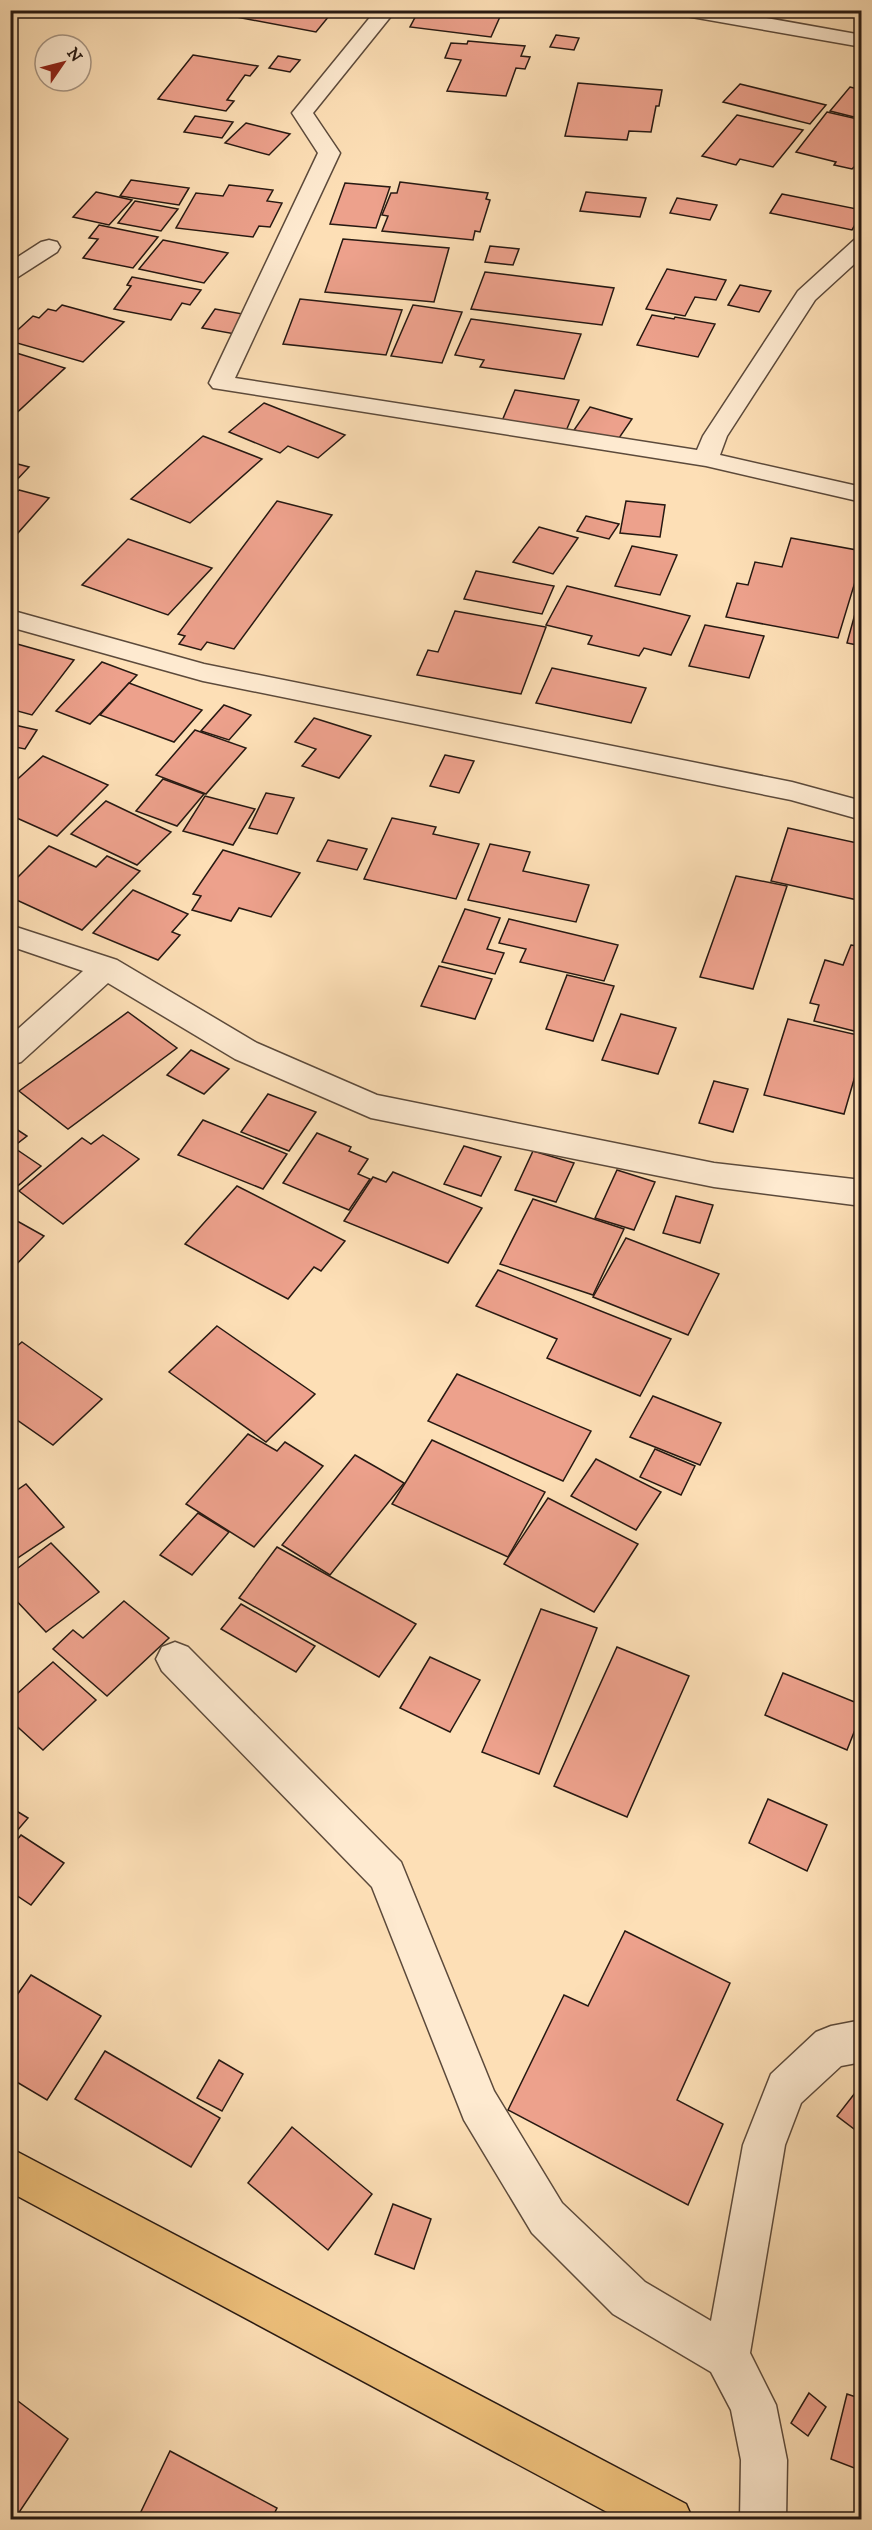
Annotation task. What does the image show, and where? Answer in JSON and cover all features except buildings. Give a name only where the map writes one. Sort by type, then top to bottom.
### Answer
[{"type":"main road","points":[[10,2169],[670,2520]]},
{"type":"street","points":[[387,10],[302,114],[329,153],[221,383],[706,459],[861,495]]},
{"type":"street","points":[[686,10],[861,41]]},
{"type":"street","points":[[706,459],[715,436],[806,296],[861,244]]},
{"type":"street","points":[[10,272],[49,247]]},
{"type":"street","points":[[10,618],[202,672],[792,791],[861,811]]},
{"type":"street","points":[[10,934],[106,968],[246,1051],[371,1106],[714,1175],[861,1193]]},
{"type":"street","points":[[10,1054],[106,968]]},
{"type":"street","points":[[175,1659],[387,1875],[479,2105],[547,2218],[629,2298],[727,2356],[753,2405],[765,2460],[763,2520]]},
{"type":"street","points":[[727,2356],[764,2145],[786,2089],[831,2047],[861,2041]]}]
